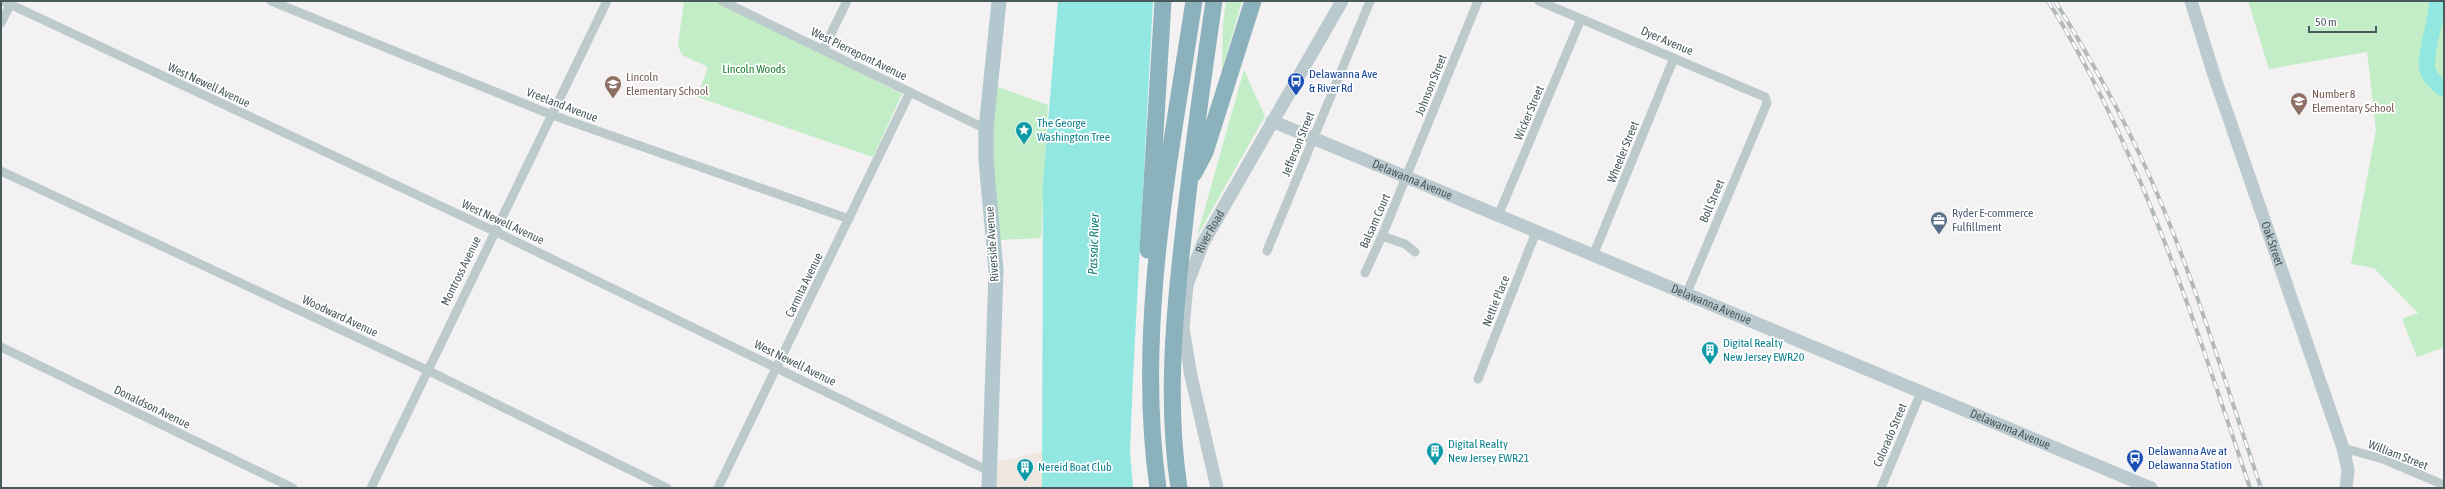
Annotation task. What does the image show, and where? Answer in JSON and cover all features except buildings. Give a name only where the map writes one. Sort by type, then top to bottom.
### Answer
[{"type":"highway","points":[[1154,488],[1152,383],[1147,278],[1163,1]]},
{"type":"highway","points":[[1152,383],[1154,318],[1159,247],[1194,1]]},
{"type":"highway","points":[[1179,488],[1174,429],[1173,340],[1189,184],[1214,1]]},
{"type":"highway","points":[[1239,43],[1250,1]]},
{"type":"highway","points":[[1189,184],[1205,152],[1253,1]]},
{"type":"highway","points":[[1154,447],[1158,488]]},
{"type":"main road","name":"Riverside Avenue","points":[[988,488],[996,270],[986,160],[986,129],[999,1]]},
{"type":"street","name":"Vreeland Avenue","points":[[271,1],[552,115],[849,219]]},
{"type":"street","name":"Montross Avenue","points":[[371,488],[494,231],[607,1]]},
{"type":"street","name":"West Pierrepont Avenue","points":[[722,1],[986,129]]},
{"type":"street","points":[[823,50],[847,1]]},
{"type":"street","name":"River Road","points":[[1216,488],[1192,382],[1183,334],[1184,297],[1192,268],[1211,229],[1342,1]]},
{"type":"street","name":"Jefferson Street","points":[[1267,251],[1370,1]]},
{"type":"street","name":"Johnson Street","points":[[1406,178],[1478,1]]},
{"type":"street","name":"Dyer Avenue","points":[[1539,1],[1765,97],[1767,103],[1761,117]]},
{"type":"street","name":"Oak Street","points":[[2191,1],[2216,83],[2343,448],[2348,470],[2346,488]]},
{"type":"street","points":[[1,24],[9,2]]},
{"type":"street","name":"West Newell Avenue","points":[[9,2],[494,231],[989,471]]},
{"type":"street","name":"Wicker Street","points":[[1498,216],[1582,19]]},
{"type":"street","name":"Wheeler Street","points":[[1593,256],[1674,58]]},
{"type":"street","name":"Carmita Avenue","points":[[718,488],[910,92]]},
{"type":"street","name":"Boll Street","points":[[1686,295],[1761,117]]},
{"type":"street","name":"Delawanna Avenue","points":[[1272,121],[2151,488]]},
{"type":"street","name":"Woodward Avenue","points":[[1,171],[427,370],[667,488]]},
{"type":"street","name":"Balsam Court","points":[[1365,272],[1406,178]]},
{"type":"street","name":"Nettie Place","points":[[1478,379],[1536,232]]},
{"type":"street","points":[[1382,236],[1405,244],[1415,252]]},
{"type":"street","name":"Donaldson Avenue","points":[[1,347],[293,488]]},
{"type":"street","name":"Colorado Street","points":[[1881,488],[1921,392]]},
{"type":"street","name":"William Street","points":[[2343,448],[2382,460],[2444,485]]},
{"type":"green space","name":"Lincoln Woods","points":[[684,1],[719,1],[902,94],[873,157],[697,97],[708,67],[682,55],[678,46]]},
{"type":"green space","points":[[1226,1],[1242,1],[1222,70],[1223,23]]},
{"type":"green space","points":[[2248,1],[2444,1],[2444,350],[2443,348],[2417,357],[2402,319],[2418,313],[2374,268],[2351,264],[2376,130],[2367,52],[2269,69]]},
{"type":"green space","points":[[1244,70],[1265,116],[1197,236]]},
{"type":"green space","points":[[995,86],[1048,105],[1041,238],[999,240],[992,160]]},
{"type":"sand","points":[[1053,450],[1053,488],[988,488],[990,463]]},
{"type":"water","name":"Passaic River","points":[[1058,1],[1153,1],[1133,377],[1130,451],[1133,488],[1042,488],[1043,183]]},
{"type":"waterway","points":[[2437,1],[2437,9],[2428,49],[2427,68],[2432,78],[2444,89]]},
{"type":"railway","points":[[2048,1],[2081,58],[2111,117],[2138,177],[2163,238],[2186,301],[2250,488]]},
{"type":"railway","points":[[2055,1],[2114,103],[2145,166],[2162,205],[2207,325],[2261,488]]},
{"type":"place","name":"Delawanna Ave & River Rd","points":[[1296,96]]},
{"type":"place","name":"Lincoln Elementary School","points":[[613,99]]},
{"type":"place","name":"Number 8 Elementary School","points":[[2299,116]]},
{"type":"place","name":"The George Washington Tree","points":[[1024,145]]},
{"type":"place","name":"Ryder E-commerce Fulfillment","points":[[1939,235]]},
{"type":"place","name":"Digital Realty New Jersey EWR20","points":[[1710,365]]},
{"type":"place","name":"Digital Realty New Jersey EWR21","points":[[1435,466]]},
{"type":"place","name":"Delawanna Ave at Delawanna Station","points":[[2135,473]]},
{"type":"place","name":"Nereid Boat Club","points":[[1025,482]]}]
